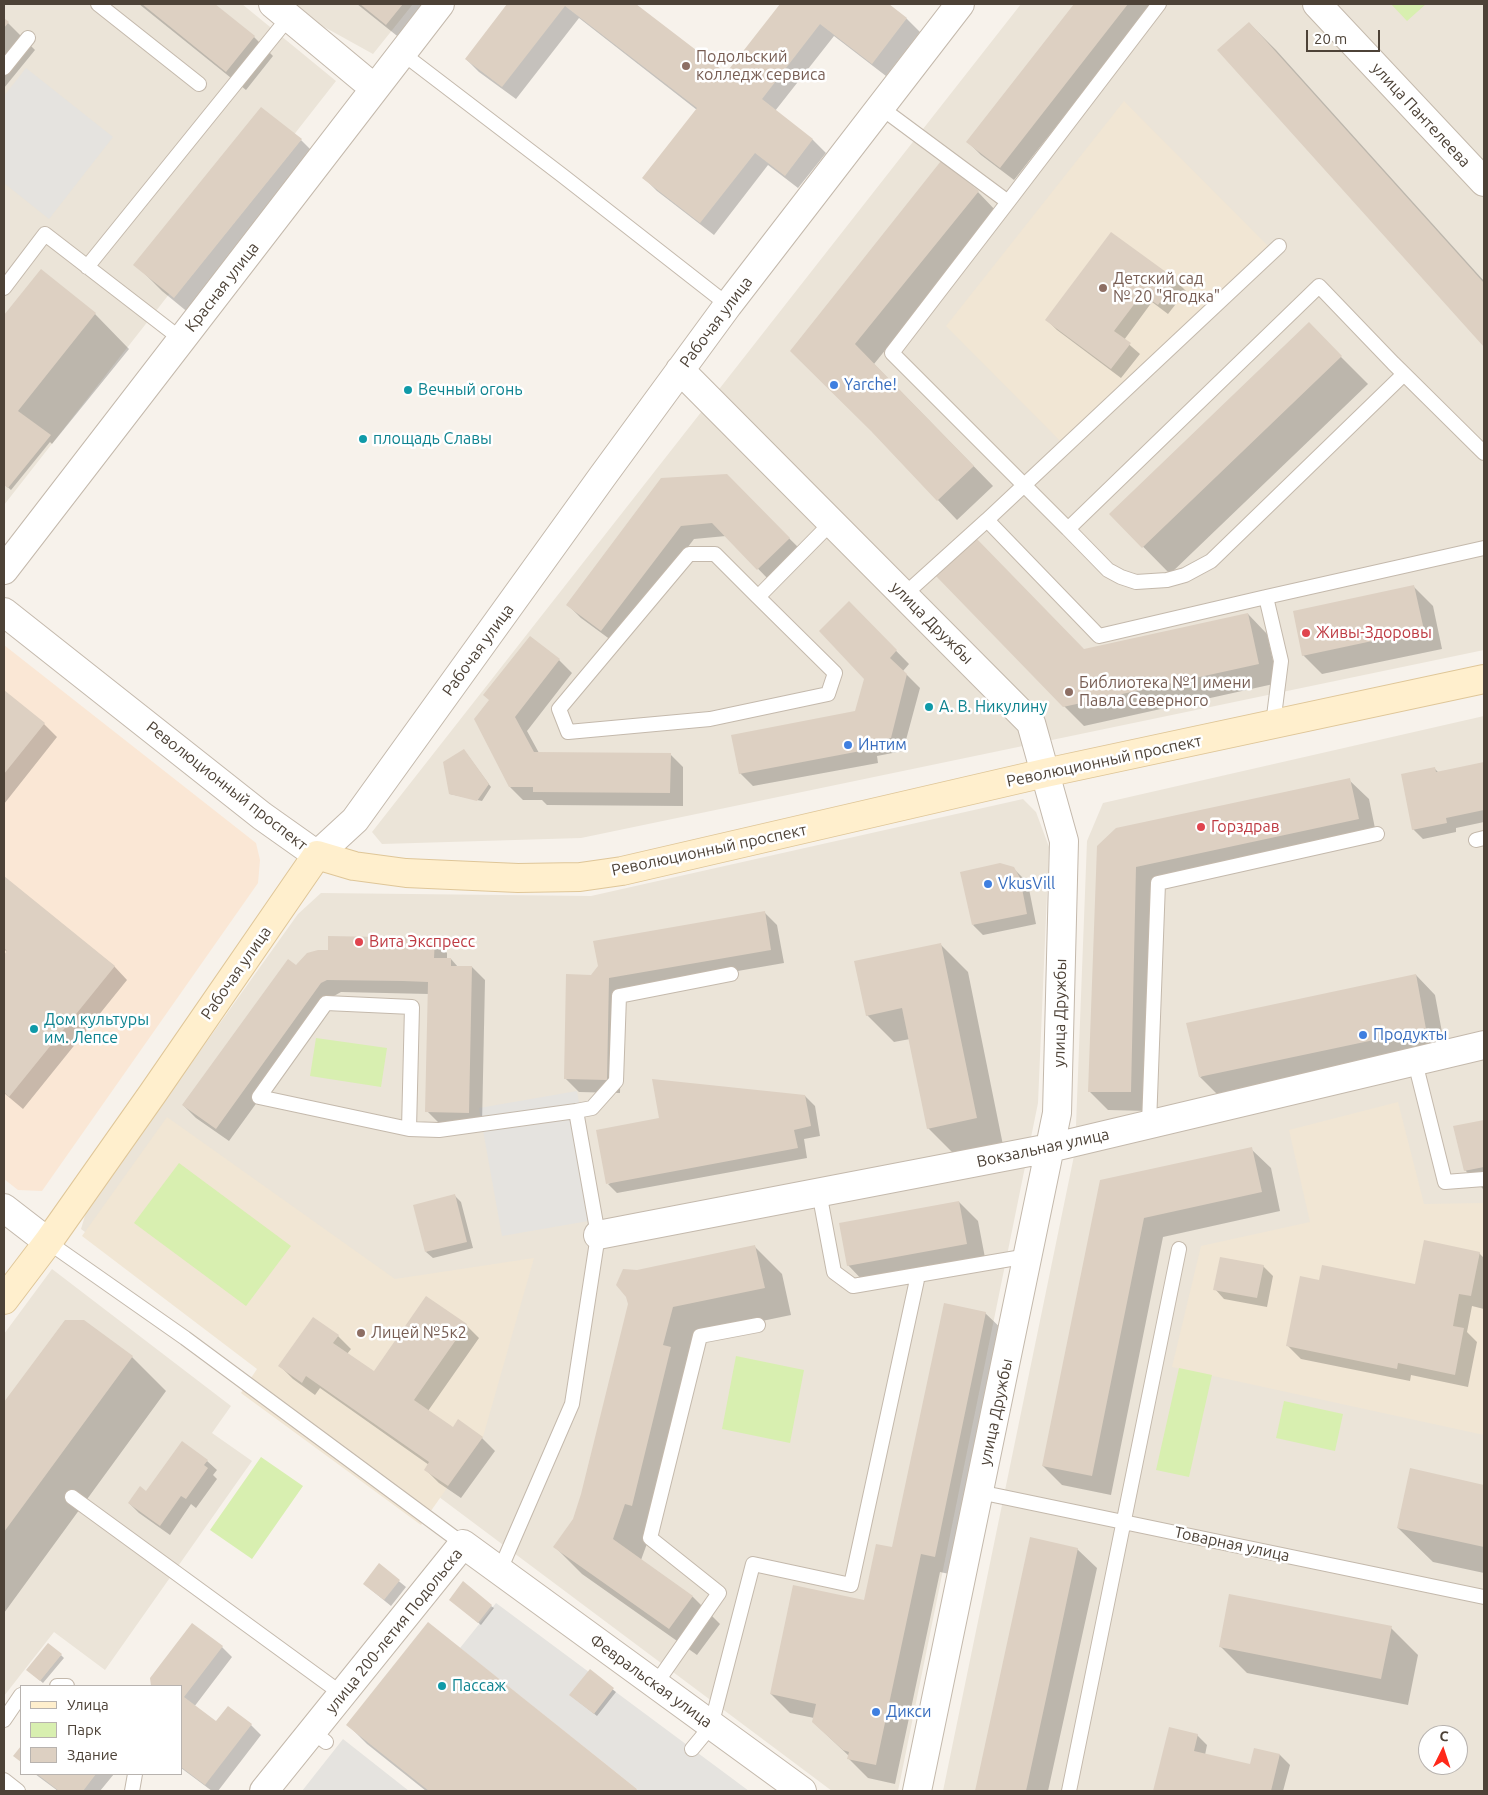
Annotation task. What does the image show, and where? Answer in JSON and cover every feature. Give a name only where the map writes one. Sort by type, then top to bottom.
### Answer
[{"type":"street","name":"Красная улица","points":[[4,570],[440,4]]},
{"type":"street","name":"Рабочая улица","points":[[4,1300],[48,1242],[153,1093],[317,855],[355,820],[728,305],[960,4]]},
{"type":"street","name":"улица Пантелеева","points":[[1317,4],[1484,182]]},
{"type":"street","points":[[281,10],[374,88]]},
{"type":"street","name":"улица Дружбы","points":[[680,370],[1032,723],[1064,841],[1057,1114],[916,1791]]},
{"type":"street","name":"Революционный проспект","points":[[4,612],[262,816],[317,855],[354,866],[406,873],[518,878],[580,876],[622,871],[1045,774],[1484,679]]},
{"type":"street","name":"Вокзальная улица","points":[[598,1235],[1050,1148],[1484,1045]]},
{"type":"street","points":[[4,1208],[48,1242]]},
{"type":"street","name":"улица 200-летия Подольска","points":[[264,1791],[319,1737],[342,1694],[425,1604],[463,1544],[500,1570]]},
{"type":"street","name":"Февральская улица","points":[[500,1570],[802,1791]]},
{"type":"lane","points":[[98,4],[199,84]]},
{"type":"lane","points":[[1158,4],[892,353],[1108,570],[1136,582],[1167,580],[1184,576],[1211,561],[1404,374]]},
{"type":"lane","points":[[87,267],[281,10]]},
{"type":"lane","points":[[4,68],[28,38]]},
{"type":"lane","points":[[402,53],[728,305]]},
{"type":"lane","points":[[880,107],[1008,202]]},
{"type":"lane","points":[[4,288],[45,234],[181,339]]},
{"type":"lane","points":[[904,595],[1025,486],[1279,246]]},
{"type":"lane","points":[[1068,529],[1319,286],[1484,453]]},
{"type":"lane","points":[[987,520],[1099,636],[1484,548]]},
{"type":"lane","points":[[758,597],[832,522]]},
{"type":"lane","points":[[689,554],[714,554],[758,597],[835,673],[828,694],[710,719],[568,732],[559,709],[689,554]]},
{"type":"lane","points":[[1266,597],[1281,661],[1273,724]]},
{"type":"lane","points":[[1149,1124],[1158,883],[1377,834]]},
{"type":"lane","points":[[409,1129],[412,1007],[326,1003],[259,1097],[409,1129],[439,1130],[592,1108],[616,1081],[619,996],[731,974]]},
{"type":"lane","points":[[1415,1062],[1445,1182],[1484,1178]]},
{"type":"lane","points":[[500,1570],[572,1404],[598,1235],[576,1111]]},
{"type":"lane","points":[[819,1192],[834,1272],[853,1286],[1028,1256]]},
{"type":"lane","points":[[48,1242],[185,1338],[463,1544]]},
{"type":"lane","points":[[1069,1791],[1179,1249]]},
{"type":"lane","points":[[692,1749],[711,1726],[753,1564],[852,1584],[918,1275]]},
{"type":"lane","points":[[655,1685],[719,1593],[650,1538],[700,1336],[758,1325]]},
{"type":"lane","name":"Товарная улица","points":[[979,1492],[1484,1597]]},
{"type":"lane","points":[[72,1498],[342,1694]]},
{"type":"lane","points":[[4,1720],[20,1697]]},
{"type":"lane","points":[[132,1791],[135,1775]]},
{"type":"lane","points":[[4,1780],[18,1791]]},
{"type":"shaded area","points":[[4,4],[242,4],[336,81],[4,505]]},
{"type":"shaded area","points":[[294,4],[413,4],[373,54],[317,23]]},
{"type":"shaded area","points":[[1021,4],[1484,4],[1484,650],[581,838],[382,844],[372,832]]},
{"type":"shaded area","points":[[26,68],[113,137],[49,219],[4,183],[4,96]]},
{"type":"shaded area","name":"Детский сад № 20 \"Ягодка\"","points":[[1124,101],[1271,249],[1064,445],[946,326]]},
{"type":"shaded area","points":[[4,645],[256,843],[260,860],[258,883],[42,1191],[18,1190],[4,1179]]},
{"type":"shaded area","points":[[1484,716],[1484,1791],[943,1791],[1075,1151],[1087,841],[1103,803]]},
{"type":"shaded area","points":[[1023,799],[1036,812],[1049,847],[1038,1103],[898,1791],[832,1791],[81,1229],[87,1209],[298,914],[321,893],[591,896]]},
{"type":"shaded area","points":[[577,1091],[600,1219],[502,1236],[479,1108]]},
{"type":"shaded area","points":[[1398,1102],[1424,1204],[1484,1203],[1484,1435],[1172,1367],[1201,1246],[1310,1222],[1289,1130]]},
{"type":"shaded area","name":"Лицей №5к2","points":[[167,1117],[395,1279],[534,1258],[483,1437],[421,1525],[241,1393],[257,1369],[82,1236]]},
{"type":"shaded area","points":[[52,1269],[231,1406],[212,1433],[252,1461],[105,1670],[54,1632],[4,1696],[4,1334]]},
{"type":"shaded area","points":[[496,1603],[749,1791],[636,1791],[637,1789],[460,1648]]},
{"type":"shaded area","points":[[343,1739],[409,1791],[302,1791]]},
{"type":"green space","points":[[1391,4],[1426,4],[1407,21]]},
{"type":"green space","points":[[316,1038],[387,1048],[381,1087],[310,1076]]},
{"type":"green space","points":[[179,1163],[291,1246],[246,1306],[134,1223]]},
{"type":"green space","points":[[736,1356],[804,1370],[790,1443],[722,1429]]},
{"type":"green space","points":[[1179,1368],[1212,1375],[1189,1477],[1156,1470]]},
{"type":"green space","points":[[1284,1401],[1343,1414],[1335,1451],[1276,1438]]},
{"type":"green space","points":[[261,1457],[303,1486],[252,1559],[210,1530]]},
{"type":"building","points":[[142,4],[215,4],[255,36],[226,72]]},
{"type":"building","points":[[360,4],[403,4],[386,25]]},
{"type":"building","points":[[507,4],[636,4],[726,73],[780,4],[889,4],[907,18],[872,64],[820,24],[762,99],[813,139],[785,176],[755,153],[700,223],[642,178],[697,108],[565,6],[502,87],[465,59]]},
{"type":"building","points":[[1074,4],[1128,4],[1000,168],[966,142]]},
{"type":"building","points":[[4,18],[9,22],[4,28]]},
{"type":"building","points":[[1249,22],[1484,283],[1484,347],[1217,50]]},
{"type":"building","points":[[261,107],[302,139],[174,298],[133,265]]},
{"type":"building","points":[[941,161],[979,191],[855,344],[974,466],[937,501],[871,431],[790,351]]},
{"type":"building","points":[[1111,232],[1177,280],[1158,305],[1142,294],[1114,331],[1131,343],[1111,369],[1045,320]]},
{"type":"building","points":[[41,269],[96,313],[18,411],[51,435],[8,488],[4,485],[4,315]]},
{"type":"building","points":[[1309,322],[1342,356],[1142,548],[1109,514]]},
{"type":"building","points":[[727,474],[790,538],[757,570],[712,523],[681,526],[601,631],[566,605],[661,478]]},
{"type":"building","points":[[975,537],[1084,649],[1248,613],[1259,664],[1063,707],[935,575]]},
{"type":"building","points":[[1414,585],[1424,630],[1302,656],[1293,611]]},
{"type":"building","points":[[849,601],[897,650],[890,658],[907,674],[891,738],[865,743],[866,750],[739,774],[731,735],[855,711],[864,679],[819,631]]},
{"type":"building","points":[[530,636],[560,659],[515,717],[534,752],[671,753],[670,793],[533,792],[533,787],[509,787],[474,719],[489,700],[483,695]]},
{"type":"building","points":[[4,690],[45,723],[4,774]]},
{"type":"building","points":[[464,749],[489,784],[477,801],[449,794],[443,762]]},
{"type":"building","points":[[1484,762],[1484,810],[1446,818],[1447,823],[1412,830],[1401,774],[1435,767],[1436,772]]},
{"type":"building","points":[[1350,778],[1359,819],[1136,867],[1131,1092],[1088,1092],[1097,846],[1116,828]]},
{"type":"building","points":[[1000,863],[1014,867],[1020,878],[1027,914],[972,925],[960,872]]},
{"type":"building","name":"Дом культуры им. Лепсе","points":[[4,876],[115,966],[9,1097],[4,1092],[4,955],[7,951],[4,948]]},
{"type":"building","points":[[765,911],[771,950],[609,978],[607,1080],[564,1079],[566,974],[591,975],[598,966],[593,941]]},
{"type":"building","points":[[328,936],[435,938],[434,958],[451,958],[451,966],[472,966],[469,1113],[425,1112],[428,982],[403,981],[327,980],[321,983],[216,1129],[182,1105],[288,959],[296,965],[307,953],[328,950]]},
{"type":"building","points":[[941,943],[977,1118],[927,1129],[902,1008],[866,1016],[854,961]]},
{"type":"building","points":[[1416,974],[1426,1029],[1199,1077],[1186,1023]]},
{"type":"building","points":[[652,1079],[805,1095],[811,1126],[794,1130],[798,1148],[606,1184],[596,1130],[659,1118]]},
{"type":"building","points":[[1484,1120],[1484,1167],[1464,1171],[1453,1126]]},
{"type":"building","points":[[1252,1147],[1262,1192],[1144,1218],[1092,1476],[1042,1466],[1100,1180]]},
{"type":"building","points":[[455,1194],[467,1242],[425,1252],[413,1205]]},
{"type":"building","points":[[959,1201],[967,1244],[847,1266],[839,1223]]},
{"type":"building","points":[[1424,1240],[1480,1252],[1471,1296],[1459,1294],[1453,1326],[1464,1328],[1455,1375],[1398,1363],[1397,1369],[1286,1346],[1300,1276],[1319,1280],[1322,1265],[1415,1284]]},
{"type":"building","points":[[755,1245],[765,1288],[673,1307],[663,1345],[671,1347],[632,1506],[625,1504],[613,1539],[693,1596],[669,1629],[553,1547],[573,1519],[581,1494],[628,1304],[626,1297],[616,1285],[623,1269],[637,1270]]},
{"type":"building","points":[[1220,1257],[1264,1265],[1257,1298],[1213,1290]]},
{"type":"building","name":"Лицей №5к2","points":[[426,1296],[467,1324],[414,1400],[453,1427],[458,1419],[483,1437],[448,1486],[424,1470],[429,1462],[306,1376],[302,1383],[278,1366],[313,1317],[339,1335],[333,1343],[374,1371]]},
{"type":"building","points":[[944,1303],[986,1312],[935,1557],[921,1554],[876,1765],[847,1759],[849,1752],[843,1750],[812,1722],[816,1704],[770,1694],[793,1585],[864,1600],[876,1544],[892,1547]]},
{"type":"building","points":[[65,1320],[84,1320],[133,1356],[4,1532],[4,1402]]},
{"type":"building","points":[[182,1441],[208,1460],[204,1465],[208,1468],[186,1499],[181,1496],[160,1526],[128,1503],[140,1486],[146,1491]]},
{"type":"building","points":[[1410,1468],[1484,1485],[1484,1547],[1397,1528]]},
{"type":"building","points":[[1030,1537],[1078,1548],[1049,1685],[1026,1791],[975,1791]]},
{"type":"building","points":[[379,1563],[400,1580],[384,1600],[363,1584]]},
{"type":"building","points":[[463,1581],[492,1605],[478,1623],[449,1600]]},
{"type":"building","points":[[1229,1594],[1392,1626],[1381,1679],[1219,1647]]},
{"type":"building","name":"Пассаж","points":[[428,1622],[637,1789],[636,1791],[429,1791],[346,1725]]},
{"type":"building","points":[[192,1623],[223,1646],[184,1697],[216,1721],[228,1706],[252,1724],[205,1785],[182,1768],[182,1685],[151,1685],[150,1678]]},
{"type":"building","points":[[48,1643],[62,1654],[40,1681],[26,1670]]},
{"type":"building","points":[[590,1669],[614,1688],[594,1714],[569,1695]]},
{"type":"building","points":[[1169,1727],[1198,1734],[1194,1751],[1250,1764],[1254,1748],[1280,1754],[1271,1791],[1153,1791]]},
{"type":"building","points":[[20,1747],[20,1761],[13,1756]]},
{"type":"building","points":[[38,1775],[95,1775],[83,1791],[59,1791]]},
{"type":"place","name":"Подольский колледж сервиса","points":[[686,66]]},
{"type":"place","name":"Детский сад № 20 \"Ягодка\"","points":[[1103,288]]},
{"type":"place","name":"Yarche!","points":[[834,385]]},
{"type":"place","name":"Вечный огонь","points":[[408,390]]},
{"type":"place","name":"площадь Славы","points":[[363,439]]},
{"type":"place","name":"Живы-Здоровы","points":[[1306,633]]},
{"type":"place","name":"Библиотека №1 имени Павла Северного","points":[[1069,692]]},
{"type":"place","name":"А. В. Никулину","points":[[929,707]]},
{"type":"place","name":"Интим","points":[[848,745]]},
{"type":"place","name":"Горздрав","points":[[1201,827]]},
{"type":"place","name":"VkusVill","points":[[988,884]]},
{"type":"place","name":"Вита Экспресс","points":[[359,942]]},
{"type":"place","name":"Дом культуры им. Лепсе","points":[[34,1029]]},
{"type":"place","name":"Продукты","points":[[1363,1035]]},
{"type":"place","name":"Лицей №5к2","points":[[361,1333]]},
{"type":"place","name":"Пассаж","points":[[442,1686]]},
{"type":"place","name":"Дикси","points":[[876,1712]]}]
